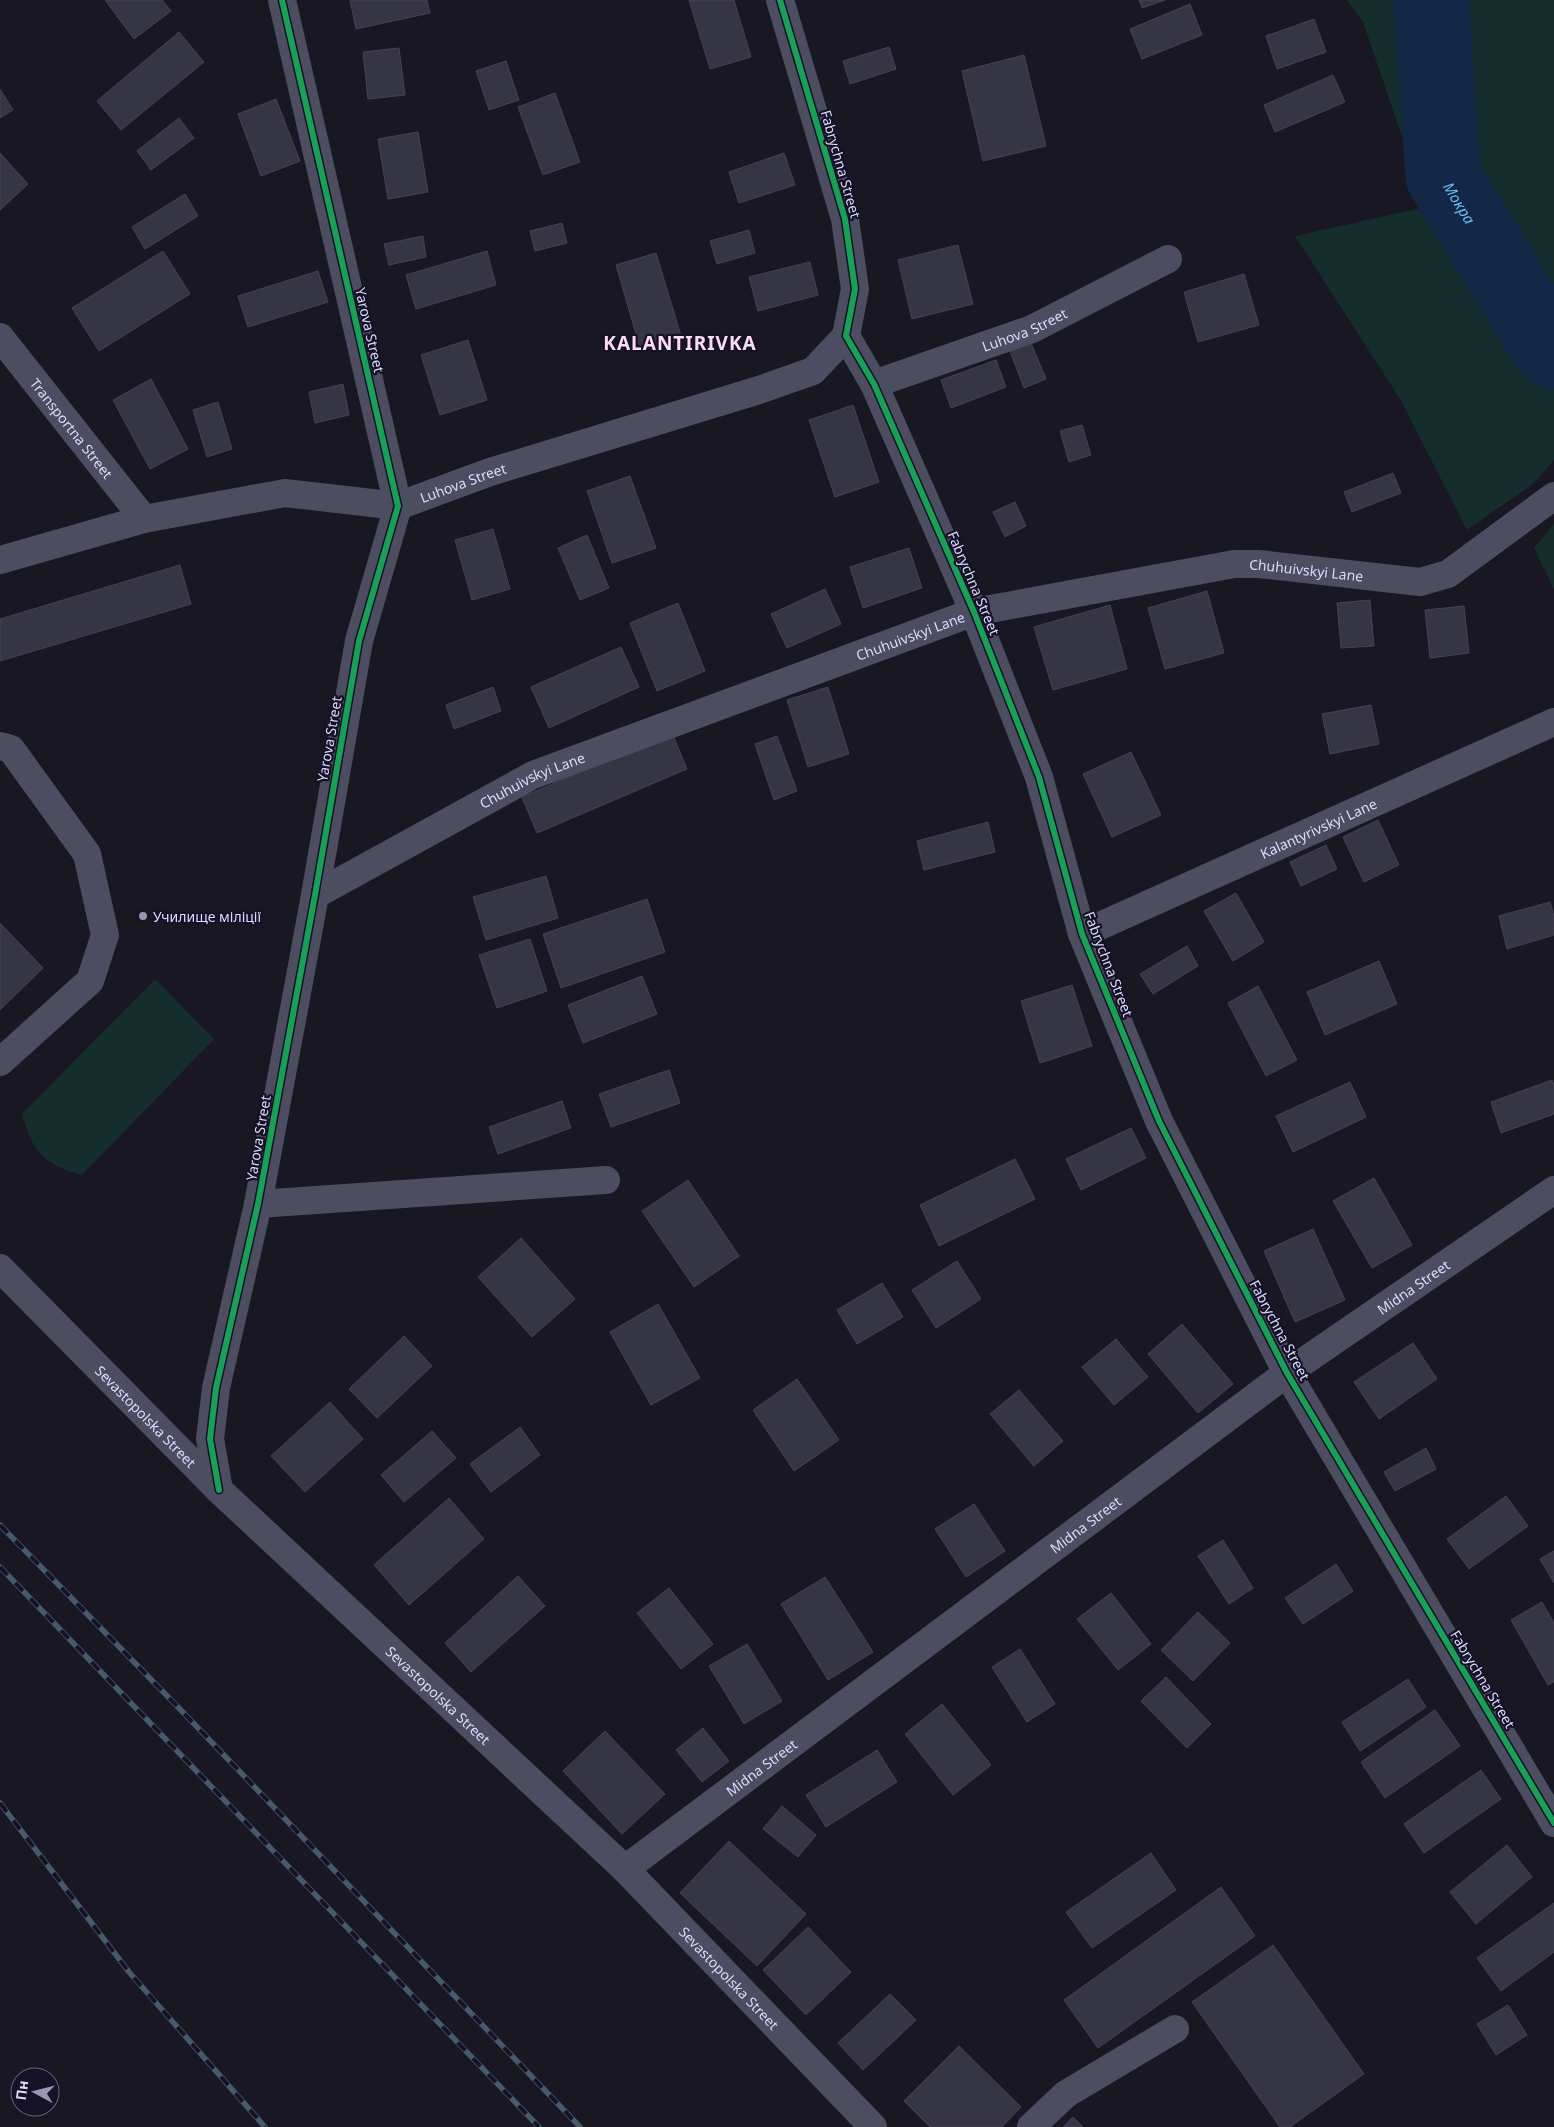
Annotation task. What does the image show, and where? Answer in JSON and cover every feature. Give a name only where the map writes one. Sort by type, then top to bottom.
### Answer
[{"type":"street","name":"Yarova Street","points":[[219,1490],[210,1439],[216,1388],[258,1204],[359,641],[398,506],[282,0]]},
{"type":"street","name":"Fabrychna Street","points":[[780,0],[845,219],[855,289],[846,336],[874,384],[974,612],[1039,777],[1082,934],[1159,1121],[1287,1373],[1554,1823]]},
{"type":"street","name":"Luhova Street","points":[[874,384],[1032,329],[1168,259]]},
{"type":"street","name":"Luhova Street","points":[[0,560],[144,519],[285,493],[398,506],[490,472],[759,390],[813,371],[846,336]]},
{"type":"street","name":"Transportna Street","points":[[0,338],[144,519]]},
{"type":"street","name":"Chuhuivskyi Lane","points":[[315,894],[532,775],[974,612],[1234,564],[1259,564],[1420,582],[1448,574],[1554,496]]},
{"type":"street","name":"Kalantyrivskyi Lane","points":[[1082,934],[1554,722]]},
{"type":"street","points":[[0,746],[11,749],[87,854],[105,935],[90,981],[0,1062]]},
{"type":"street","points":[[258,1204],[606,1180]]},
{"type":"street","name":"Midna Street","points":[[625,1869],[1287,1373],[1554,1190]]},
{"type":"street","name":"Sevastopolska Street","points":[[0,1268],[219,1490],[625,1869],[873,2127]]},
{"type":"street","points":[[1031,2127],[1066,2094],[1175,2029]]},
{"type":"green space","points":[[1347,0],[1554,0],[1554,460],[1533,484],[1467,530],[1400,399],[1295,236],[1426,207],[1363,22]]},
{"type":"green space","points":[[1554,524],[1554,589],[1534,548]]},
{"type":"green space","points":[[155,979],[214,1039],[82,1175],[58,1167],[35,1147],[22,1114]]},
{"type":"building","points":[[105,0],[162,0],[171,11],[134,39]]},
{"type":"building","points":[[350,0],[427,0],[430,13],[356,29]]},
{"type":"building","points":[[689,0],[734,0],[751,57],[710,69]]},
{"type":"building","points":[[1139,0],[1165,0],[1142,8]]},
{"type":"building","points":[[1190,4],[1202,35],[1142,59],[1130,29]]},
{"type":"building","points":[[1314,19],[1326,52],[1277,69],[1266,36]]},
{"type":"building","points":[[179,32],[204,62],[121,130],[97,101]]},
{"type":"building","points":[[889,47],[896,69],[850,84],[843,61]]},
{"type":"building","points":[[399,48],[405,95],[368,99],[363,52]]},
{"type":"building","points":[[1024,55],[1046,146],[983,161],[962,71]]},
{"type":"building","points":[[506,61],[519,100],[489,110],[476,71]]},
{"type":"building","points":[[1333,75],[1345,102],[1275,132],[1264,105]]},
{"type":"building","points":[[0,89],[13,110],[0,118]]},
{"type":"building","points":[[555,93],[580,162],[543,175],[518,107]]},
{"type":"building","points":[[276,99],[300,161],[261,176],[238,114]]},
{"type":"building","points":[[179,118],[194,138],[151,170],[137,151]]},
{"type":"building","points":[[418,132],[428,192],[388,199],[378,139]]},
{"type":"building","points":[[0,153],[28,184],[0,210]]},
{"type":"building","points":[[784,153],[795,185],[739,203],[729,172]]},
{"type":"building","points":[[185,194],[198,216],[145,249],[132,227]]},
{"type":"building","points":[[562,223],[567,243],[535,251],[530,231]]},
{"type":"building","points":[[749,230],[755,253],[717,264],[710,241]]},
{"type":"building","points":[[423,236],[426,257],[389,265],[384,244]]},
{"type":"building","points":[[958,245],[973,304],[912,319],[898,260]]},
{"type":"building","points":[[163,251],[190,294],[99,351],[72,308]]},
{"type":"building","points":[[487,251],[496,285],[416,309],[406,275]]},
{"type":"building","points":[[656,253],[682,339],[641,351],[616,265]]},
{"type":"building","points":[[810,262],[818,295],[758,311],[749,277]]},
{"type":"building","points":[[318,271],[328,302],[248,327],[238,296]]},
{"type":"building","points":[[1244,274],[1259,325],[1198,342],[1184,292]]},
{"type":"building","points":[[468,340],[487,400],[440,415],[421,355]]},
{"type":"building","points":[[1031,343],[1046,379],[1024,388],[1010,351]]},
{"type":"building","points":[[996,360],[1006,387],[951,408],[941,380]]},
{"type":"building","points":[[151,379],[188,449],[150,469],[113,400]]},
{"type":"building","points":[[343,384],[349,415],[315,423],[309,392]]},
{"type":"building","points":[[218,402],[232,449],[207,457],[193,410]]},
{"type":"building","points":[[853,405],[879,482],[835,497],[809,420]]},
{"type":"building","points":[[1082,425],[1091,455],[1069,462],[1060,431]]},
{"type":"building","points":[[1393,473],[1401,493],[1352,512],[1344,492]]},
{"type":"building","points":[[630,476],[656,548],[612,563],[587,491]]},
{"type":"building","points":[[1015,502],[1026,526],[1005,537],[993,512]]},
{"type":"building","points":[[493,529],[510,589],[472,600],[455,540]]},
{"type":"building","points":[[587,535],[609,588],[580,600],[558,548]]},
{"type":"building","points":[[909,548],[922,588],[863,608],[850,567]]},
{"type":"building","points":[[180,565],[191,604],[0,661],[0,619]]},
{"type":"building","points":[[825,589],[841,624],[787,648],[771,614]]},
{"type":"building","points":[[1207,591],[1224,653],[1165,669],[1148,608]]},
{"type":"building","points":[[1370,600],[1374,646],[1341,648],[1337,603]]},
{"type":"building","points":[[678,603],[705,671],[657,691],[630,623]]},
{"type":"building","points":[[1110,605],[1127,669],[1053,690],[1034,627]]},
{"type":"building","points":[[1464,606],[1469,653],[1430,658],[1425,610]]},
{"type":"building","points":[[621,647],[639,687],[549,728],[531,687]]},
{"type":"building","points":[[493,687],[501,711],[454,729],[446,705]]},
{"type":"building","points":[[828,687],[849,754],[808,767],[787,700]]},
{"type":"building","points":[[1371,705],[1379,744],[1330,754],[1322,714]]},
{"type":"building","points":[[672,733],[687,769],[537,833],[522,797]]},
{"type":"building","points":[[777,736],[797,791],[774,800],[755,744]]},
{"type":"building","points":[[1131,752],[1161,815],[1112,837],[1083,774]]},
{"type":"building","points":[[1378,820],[1399,865],[1364,882],[1343,837]]},
{"type":"building","points":[[988,822],[995,852],[924,870],[917,841]]},
{"type":"building","points":[[1326,845],[1337,869],[1301,886],[1290,862]]},
{"type":"building","points":[[546,876],[558,918],[486,940],[473,897]]},
{"type":"building","points":[[1236,893],[1264,942],[1233,961],[1204,911]]},
{"type":"building","points":[[647,899],[665,952],[561,988],[543,934]]},
{"type":"building","points":[[1550,902],[1554,916],[1554,935],[1507,949],[1499,916]]},
{"type":"building","points":[[0,923],[43,968],[0,1010]]},
{"type":"building","points":[[530,939],[547,991],[497,1008],[479,955]]},
{"type":"building","points":[[1187,946],[1198,966],[1153,994],[1140,974]]},
{"type":"building","points":[[1379,961],[1397,1004],[1325,1035],[1307,992]]},
{"type":"building","points":[[642,976],[657,1014],[583,1043],[568,1005]]},
{"type":"building","points":[[1072,985],[1092,1046],[1040,1063],[1021,1001]]},
{"type":"building","points":[[1258,986],[1297,1060],[1266,1076],[1228,1003]]},
{"type":"building","points":[[669,1070],[680,1103],[611,1127],[599,1094]]},
{"type":"building","points":[[1552,1080],[1554,1085],[1554,1114],[1501,1133],[1491,1102]]},
{"type":"building","points":[[1350,1082],[1366,1117],[1293,1152],[1276,1116]]},
{"type":"building","points":[[562,1101],[571,1128],[498,1154],[489,1127]]},
{"type":"building","points":[[1131,1128],[1146,1158],[1081,1190],[1066,1159]]},
{"type":"building","points":[[1015,1159],[1035,1199],[939,1246],[920,1205]]},
{"type":"building","points":[[1374,1178],[1412,1245],[1372,1268],[1333,1201]]},
{"type":"building","points":[[688,1180],[739,1256],[694,1287],[642,1211]]},
{"type":"building","points":[[1313,1229],[1345,1300],[1295,1322],[1264,1251]]},
{"type":"building","points":[[521,1238],[575,1299],[532,1337],[478,1277]]},
{"type":"building","points":[[957,1261],[981,1299],[936,1328],[912,1290]]},
{"type":"building","points":[[882,1283],[903,1317],[857,1344],[837,1310]]},
{"type":"building","points":[[658,1304],[700,1378],[651,1405],[610,1332]]},
{"type":"building","points":[[1182,1324],[1233,1384],[1198,1413],[1148,1354]]},
{"type":"building","points":[[404,1336],[432,1366],[377,1418],[349,1389]]},
{"type":"building","points":[[1116,1339],[1148,1377],[1114,1405],[1082,1367]]},
{"type":"building","points":[[1413,1343],[1437,1379],[1379,1419],[1354,1382]]},
{"type":"building","points":[[797,1379],[839,1440],[794,1471],[753,1410]]},
{"type":"building","points":[[1019,1390],[1063,1441],[1034,1466],[990,1414]]},
{"type":"building","points":[[330,1402],[363,1439],[305,1492],[271,1456]]},
{"type":"building","points":[[520,1427],[540,1455],[491,1492],[470,1464]]},
{"type":"building","points":[[432,1431],[456,1458],[404,1502],[381,1475]]},
{"type":"building","points":[[1426,1448],[1436,1469],[1395,1491],[1384,1472]]},
{"type":"building","points":[[1506,1496],[1528,1526],[1469,1569],[1447,1539]]},
{"type":"building","points":[[449,1498],[484,1539],[409,1605],[374,1565]]},
{"type":"building","points":[[974,1504],[1005,1551],[966,1577],[935,1529]]},
{"type":"building","points":[[1223,1540],[1253,1588],[1229,1604],[1198,1556]]},
{"type":"building","points":[[1554,1551],[1554,1583],[1540,1559]]},
{"type":"building","points":[[1336,1564],[1353,1591],[1303,1624],[1285,1598]]},
{"type":"building","points":[[518,1576],[545,1606],[471,1672],[445,1643]]},
{"type":"building","points":[[825,1577],[873,1652],[828,1680],[781,1604]]},
{"type":"building","points":[[669,1588],[713,1644],[681,1669],[637,1613]]},
{"type":"building","points":[[1111,1593],[1151,1644],[1118,1670],[1077,1619]]},
{"type":"building","points":[[1542,1602],[1554,1623],[1554,1682],[1548,1685],[1511,1620]]},
{"type":"building","points":[[1198,1612],[1230,1643],[1193,1681],[1161,1650]]},
{"type":"building","points":[[747,1644],[782,1701],[744,1724],[709,1666]]},
{"type":"building","points":[[1020,1649],[1055,1704],[1027,1722],[992,1667]]},
{"type":"building","points":[[1166,1677],[1211,1724],[1187,1748],[1141,1701]]},
{"type":"building","points":[[1408,1679],[1426,1707],[1360,1751],[1342,1722]]},
{"type":"building","points":[[942,1704],[991,1765],[953,1795],[905,1734]]},
{"type":"building","points":[[1435,1710],[1460,1746],[1385,1798],[1361,1762]]},
{"type":"building","points":[[703,1728],[729,1761],[702,1782],[676,1750]]},
{"type":"building","points":[[605,1731],[665,1794],[622,1834],[563,1771]]},
{"type":"building","points":[[877,1750],[897,1782],[826,1827],[806,1795]]},
{"type":"building","points":[[1481,1770],[1501,1799],[1424,1853],[1404,1824]]},
{"type":"building","points":[[782,1806],[816,1835],[798,1857],[763,1829]]},
{"type":"building","points":[[729,1841],[806,1914],[757,1966],[680,1893]]},
{"type":"building","points":[[1507,1845],[1532,1877],[1476,1924],[1450,1892]]},
{"type":"building","points":[[1151,1853],[1176,1890],[1092,1948],[1066,1912]]},
{"type":"building","points":[[1221,1887],[1255,1936],[1098,2048],[1064,2000]]},
{"type":"building","points":[[1554,1903],[1554,1952],[1501,1991],[1477,1958]]},
{"type":"building","points":[[808,1927],[851,1972],[806,2015],[763,1970]]},
{"type":"building","points":[[1273,1945],[1364,2074],[1290,2127],[1280,2127],[1192,2002]]},
{"type":"building","points":[[890,1994],[916,2020],[863,2070],[838,2043]]},
{"type":"building","points":[[1508,2005],[1527,2035],[1496,2055],[1477,2024]]},
{"type":"building","points":[[959,2046],[1021,2107],[1002,2127],[930,2127],[904,2101]]},
{"type":"building","points":[[1073,2117],[1083,2127],[1063,2127]]},
{"type":"waterway","name":"Мокра","points":[[1431,0],[1443,176],[1547,345],[1554,352]]},
{"type":"railway","points":[[0,1525],[177,1706],[580,2127]]},
{"type":"railway","points":[[0,1567],[539,2127]]},
{"type":"railway","points":[[0,1803],[129,1972],[265,2127]]},
{"type":"cycle path","points":[[219,1490],[210,1439],[216,1388],[258,1204],[315,895],[359,641],[398,506],[282,0]]},
{"type":"cycle path","points":[[780,0],[845,219],[855,289],[846,336],[874,384],[974,612],[1039,777],[1082,934],[1159,1121],[1287,1373],[1554,1823]]},
{"type":"place","name":"Училище міліції","points":[[143,916]]},
{"type":"district","name":"KALANTIRIVKA","points":[[680,343]]}]
